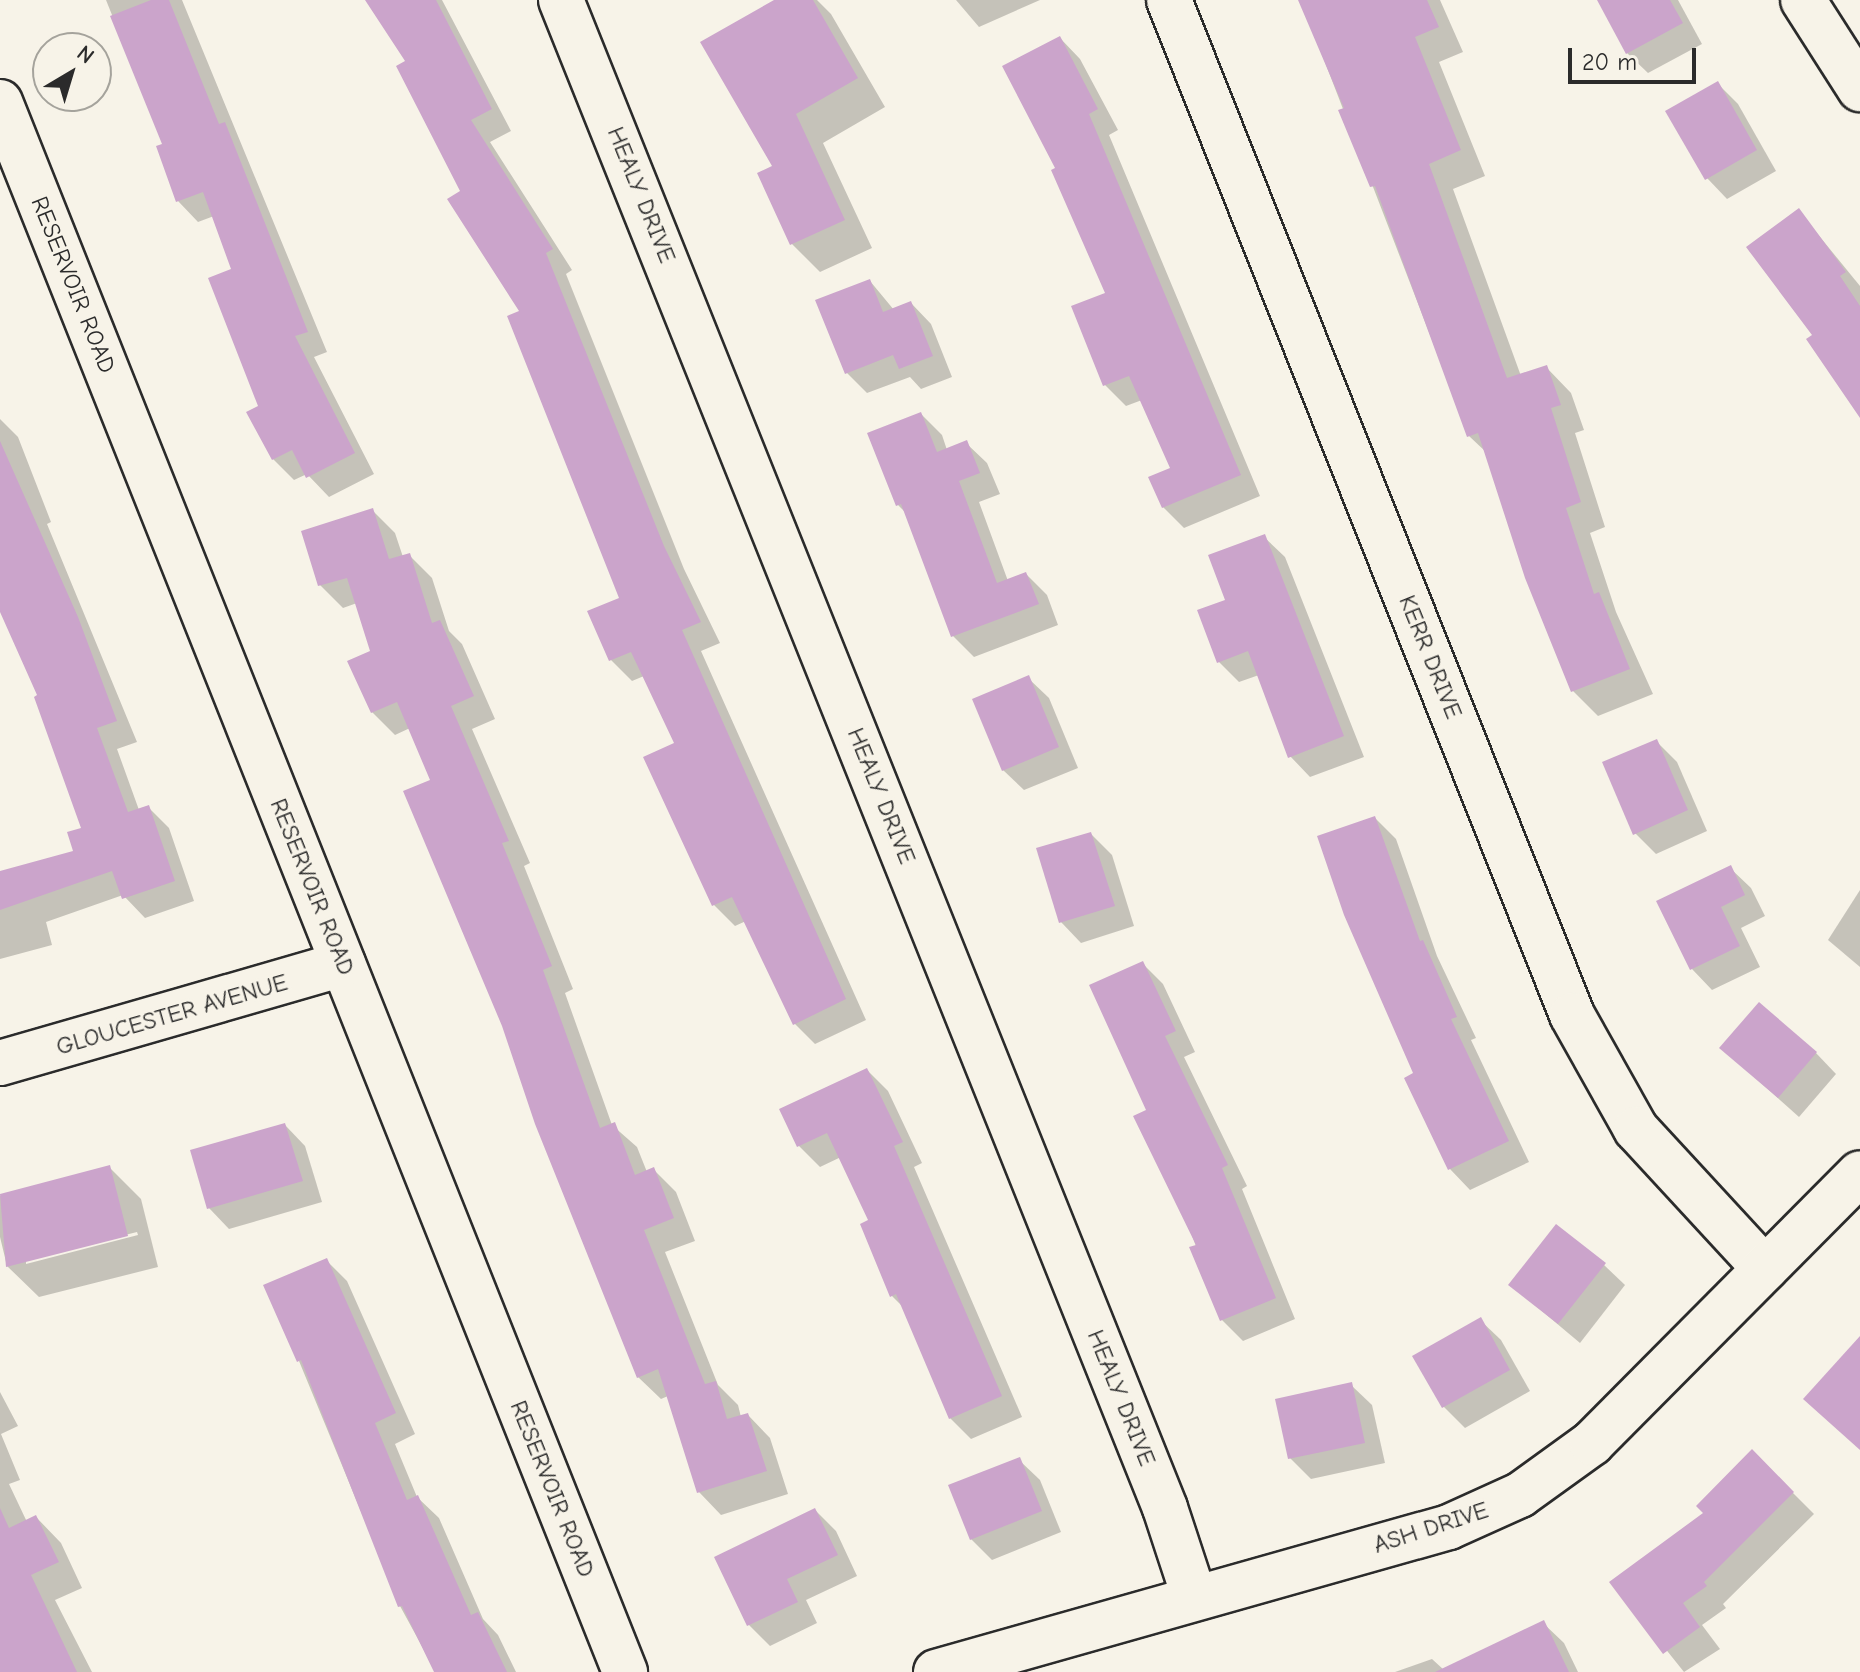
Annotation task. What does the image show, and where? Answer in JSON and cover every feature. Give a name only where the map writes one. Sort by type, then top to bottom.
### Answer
[{"type":"street","name":"HEALY DRIVE","points":[[561,0],[1165,1508],[1194,1596]]},
{"type":"street","name":"KERR DRIVE","points":[[1169,0],[1572,1015],[1636,1129],[1765,1269]]},
{"type":"street","points":[[1803,0],[1860,89]]},
{"type":"street","name":"RESERVOIR ROAD","points":[[0,102],[625,1672]]},
{"type":"street","name":"GLOUCESTER AVENUE","points":[[0,1063],[343,964]]},
{"type":"street","name":"ASH DRIVE","points":[[936,1672],[1194,1596],[1449,1527],[1520,1495],[1592,1443],[1860,1173]]},
{"type":"building","points":[[151,0],[169,0],[219,124],[225,122],[308,332],[295,336],[355,453],[306,478],[292,450],[272,460],[246,412],[258,406],[208,278],[231,269],[203,192],[176,202],[156,146],[162,144],[110,16]]},
{"type":"building","points":[[365,0],[436,0],[492,109],[471,120],[553,249],[546,253],[664,546],[701,622],[682,630],[846,999],[793,1025],[732,897],[712,906],[643,757],[674,743],[631,652],[609,661],[587,611],[619,598],[507,316],[519,311],[447,199],[460,191],[396,66],[405,61]]},
{"type":"building","points":[[774,0],[813,0],[858,78],[796,114],[845,220],[790,245],[757,173],[772,166],[700,42]]},
{"type":"building","points":[[1298,0],[1427,0],[1439,27],[1415,37],[1461,150],[1429,164],[1507,378],[1547,365],[1561,405],[1551,408],[1581,502],[1566,508],[1594,594],[1599,592],[1630,669],[1571,692],[1525,578],[1478,433],[1467,437],[1375,186],[1370,187],[1338,110],[1344,108]]},
{"type":"building","points":[[1597,0],[1670,0],[1683,23],[1626,54]]},
{"type":"building","points":[[1060,36],[1098,109],[1089,114],[1241,475],[1162,508],[1148,477],[1170,468],[1129,376],[1103,386],[1071,306],[1105,293],[1051,170],[1055,168],[1002,66]]},
{"type":"building","points":[[1718,81],[1757,150],[1705,180],[1665,111]]},
{"type":"building","points":[[1799,208],[1846,272],[1840,276],[1860,306],[1860,418],[1806,339],[1812,335],[1746,247]]},
{"type":"building","points":[[870,279],[883,312],[911,301],[933,356],[899,369],[893,355],[845,374],[815,300]]},
{"type":"building","points":[[921,412],[937,452],[967,440],[980,473],[959,481],[997,583],[1026,572],[1039,604],[951,637],[901,504],[896,506],[867,433]]},
{"type":"building","points":[[0,441],[78,617],[117,721],[97,728],[128,812],[149,805],[175,881],[122,899],[112,871],[0,910],[0,871],[73,851],[67,832],[81,828],[34,697],[37,695],[0,612]]},
{"type":"building","points":[[373,508],[389,559],[410,553],[432,623],[440,620],[474,696],[451,706],[509,841],[502,843],[552,966],[543,970],[600,1128],[615,1122],[635,1175],[654,1167],[674,1218],[644,1230],[705,1384],[716,1381],[727,1419],[748,1413],[767,1471],[697,1493],[658,1369],[637,1378],[535,1124],[502,1026],[403,791],[430,780],[397,702],[371,713],[347,661],[370,651],[347,578],[318,586],[301,531]]},
{"type":"building","points":[[1265,534],[1344,736],[1288,758],[1248,651],[1217,663],[1197,610],[1225,600],[1208,555]]},
{"type":"building","points":[[1029,675],[1059,747],[1002,771],[972,699]]},
{"type":"building","points":[[1657,739],[1688,810],[1633,835],[1602,762]]},
{"type":"building","points":[[1375,816],[1420,941],[1423,940],[1457,1017],[1451,1019],[1509,1141],[1448,1170],[1404,1078],[1413,1073],[1344,915],[1317,836]]},
{"type":"building","points":[[1091,832],[1115,906],[1059,923],[1036,848]]},
{"type":"building","points":[[1731,865],[1745,895],[1721,907],[1740,946],[1690,970],[1656,901]]},
{"type":"building","points":[[1143,961],[1176,1031],[1165,1036],[1228,1165],[1222,1168],[1276,1298],[1220,1321],[1189,1247],[1196,1245],[1133,1116],[1146,1110],[1089,985]]},
{"type":"building","points":[[1759,1002],[1817,1052],[1778,1098],[1719,1048]]},
{"type":"building","points":[[867,1068],[903,1142],[894,1146],[1002,1396],[949,1419],[896,1294],[890,1297],[860,1224],[868,1220],[827,1133],[797,1147],[779,1109]]},
{"type":"building","points":[[285,1123],[303,1181],[207,1209],[190,1150]]},
{"type":"building","points":[[110,1165],[128,1236],[6,1267],[0,1194]]},
{"type":"building","points":[[1556,1224],[1606,1263],[1558,1324],[1508,1285]]},
{"type":"building","points":[[327,1258],[396,1413],[375,1423],[407,1500],[418,1495],[471,1615],[478,1612],[507,1672],[434,1672],[402,1606],[398,1607],[301,1360],[297,1362],[263,1285]]},
{"type":"building","points":[[1481,1317],[1510,1370],[1442,1408],[1412,1356]]},
{"type":"building","points":[[1860,1336],[1860,1450],[1803,1399]]},
{"type":"building","points":[[1352,1382],[1365,1443],[1288,1459],[1275,1399]]},
{"type":"building","points":[[1752,1449],[1794,1492],[1704,1582],[1707,1586],[1683,1603],[1700,1627],[1663,1654],[1609,1582],[1703,1513],[1696,1506]]},
{"type":"building","points":[[1020,1457],[1042,1511],[970,1540],[948,1485]]},
{"type":"building","points":[[0,1508],[9,1528],[36,1515],[59,1562],[31,1575],[77,1672],[0,1672]]},
{"type":"building","points":[[815,1508],[838,1555],[787,1579],[798,1602],[747,1626],[714,1557]]},
{"type":"building","points":[[1544,1620],[1569,1672],[1435,1672]]}]
